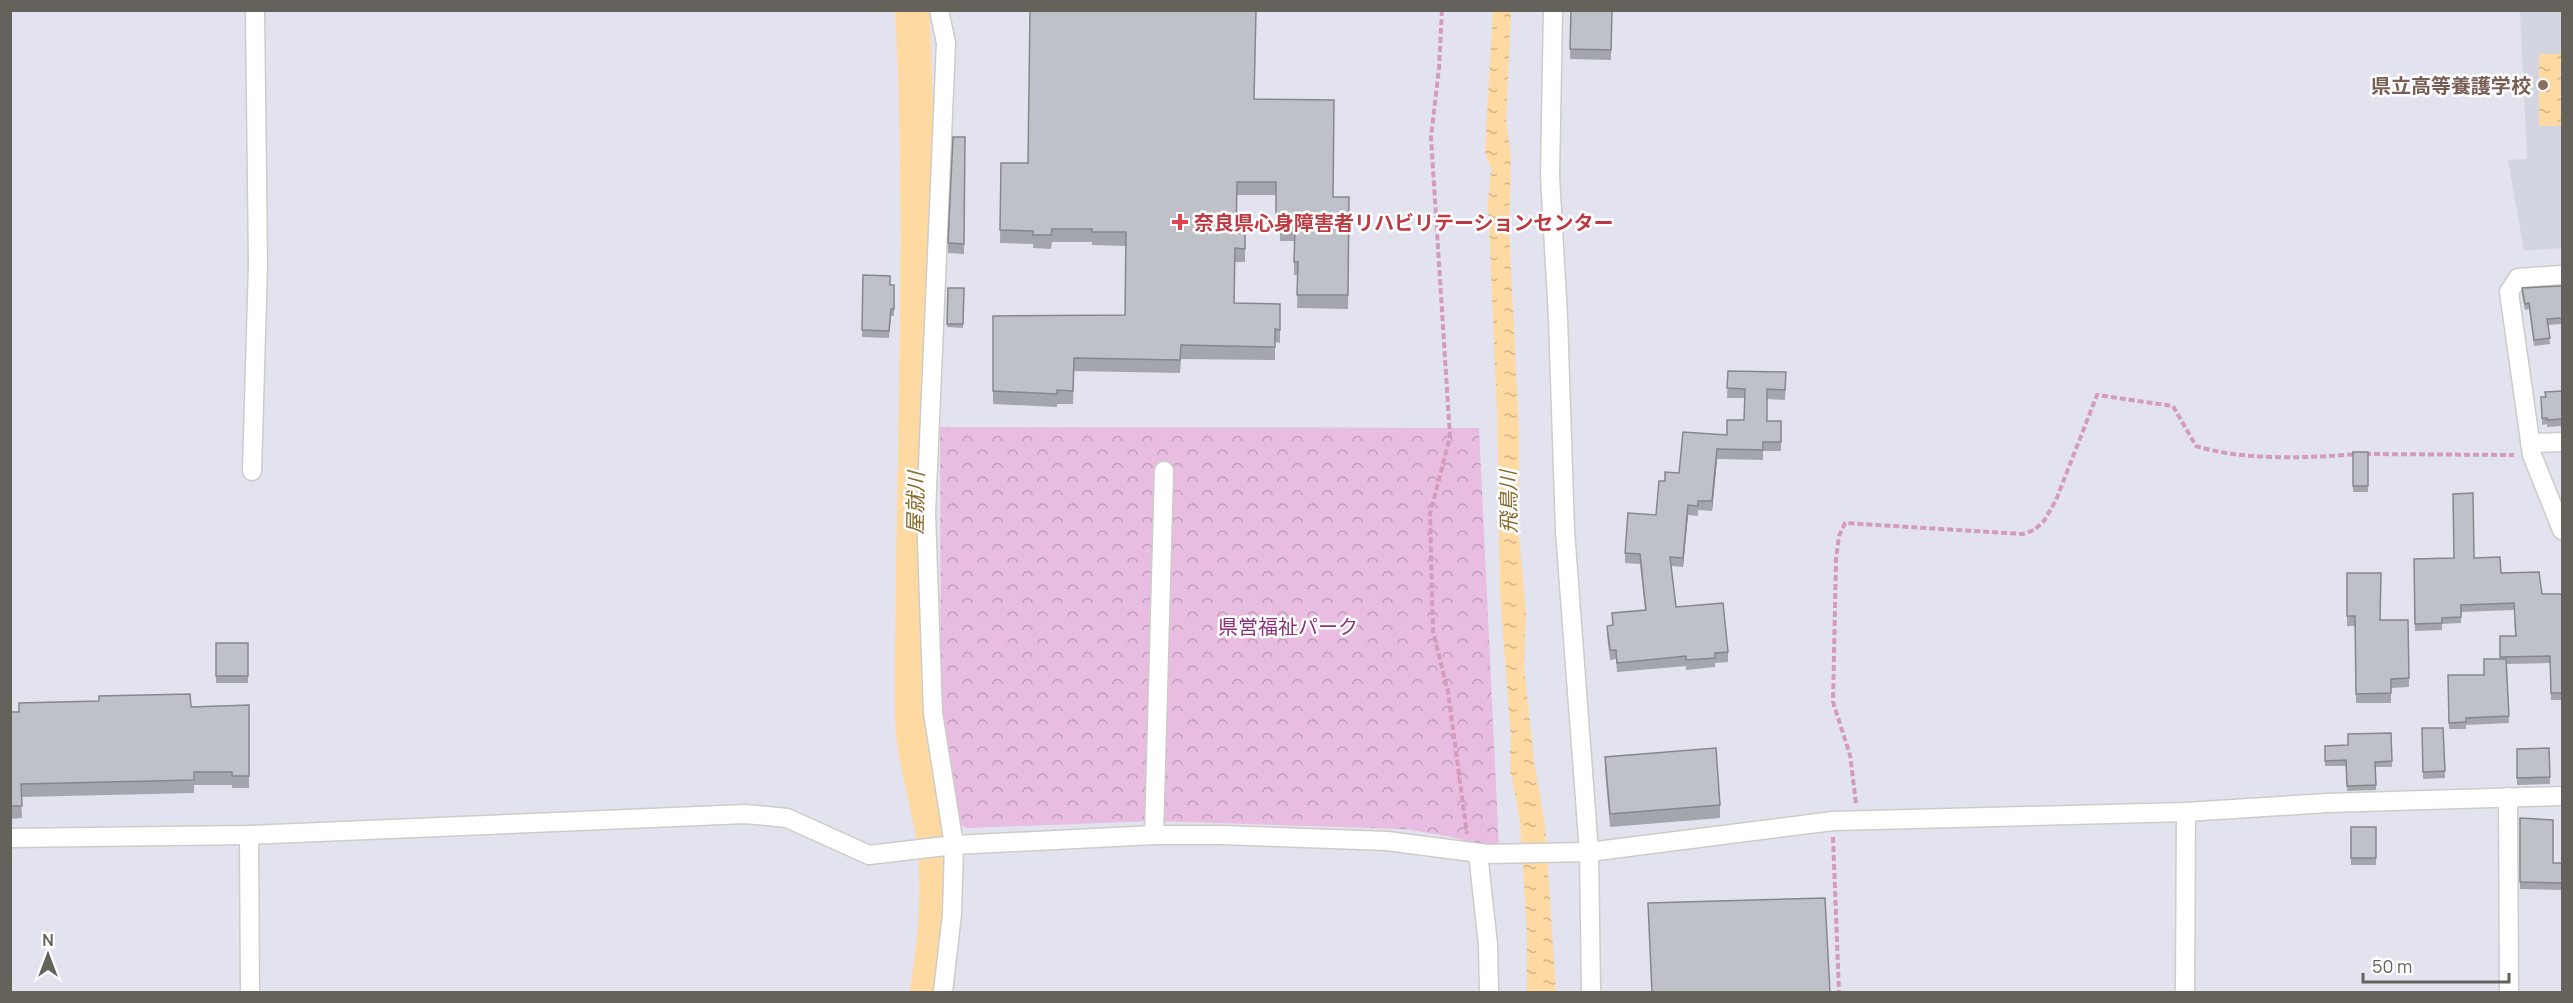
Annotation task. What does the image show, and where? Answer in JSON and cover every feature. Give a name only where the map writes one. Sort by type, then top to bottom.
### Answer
[{"type":"street","points":[[252,471],[258,264],[255,10]]},
{"type":"street","points":[[939,10],[946,43],[926,513],[933,713],[950,846],[952,915],[943,993]]},
{"type":"street","points":[[1553,10],[1550,176],[1558,317],[1565,531],[1592,993]]},
{"type":"street","points":[[2562,275],[2518,278],[2509,292],[2531,449],[2562,530]]},
{"type":"street","points":[[2531,449],[2562,442]]},
{"type":"street","points":[[1154,835],[1164,471]]},
{"type":"street","points":[[10,838],[249,835],[746,814],[787,818],[869,855],[950,846],[1154,835],[1387,841],[1478,853],[1584,852],[1833,821],[2186,812],[2327,803],[2562,796]]},
{"type":"street","points":[[2508,797],[2509,993]]},
{"type":"street","points":[[2185,993],[2186,812]]},
{"type":"street","points":[[249,835],[250,993]]},
{"type":"street","points":[[1478,853],[1488,945],[1489,993]]},
{"type":"path","points":[[1442,10],[1439,68],[1431,137],[1450,437],[1430,514],[1433,631],[1448,692],[1478,853]]},
{"type":"path","points":[[1858,821],[1850,755],[1833,702],[1836,559],[1839,536],[1845,523],[2023,534],[2034,530],[2044,521],[2056,500],[2097,395],[2173,406],[2196,446],[2215,452],[2310,458],[2374,453],[2478,456],[2531,449]]},
{"type":"path","points":[[1833,821],[1839,993]]},
{"type":"shaded area","name":"県立高等養護学校","points":[[2520,11],[2562,11],[2562,248],[2524,251],[2508,160],[2527,159]]},
{"type":"green space","name":"県営福祉パーク","points":[[940,427],[1479,428],[1499,849],[1447,836],[1404,829],[1153,821],[967,828],[956,823],[941,718]]},
{"type":"water","name":"飛鳥川","points":[[1493,11],[1511,11],[1506,120],[1511,157],[1509,229],[1519,432],[1519,536],[1526,613],[1524,666],[1534,761],[1545,825],[1556,992],[1527,992],[1527,932],[1520,821],[1510,768],[1511,738],[1500,594],[1497,412],[1488,204],[1491,168],[1485,152]]},
{"type":"water","points":[[2539,54],[2562,54],[2562,126],[2539,126]]},
{"type":"building","points":[[1030,10],[1256,10],[1254,99],[1334,100],[1333,197],[1349,197],[1348,295],[1297,295],[1298,262],[1294,262],[1295,228],[1280,228],[1280,218],[1276,218],[1276,182],[1237,182],[1236,233],[1245,233],[1245,249],[1235,248],[1234,303],[1280,304],[1280,330],[1275,329],[1275,347],[1181,345],[1180,360],[1074,358],[1073,391],[1057,390],[1057,394],[993,391],[993,316],[1125,315],[1126,232],[1052,229],[1051,235],[1033,235],[1033,231],[1000,230],[1001,163],[1028,163]]},
{"type":"building","points":[[1571,10],[1612,10],[1611,50],[1570,49]]},
{"type":"building","points":[[953,137],[965,137],[964,244],[948,243]]},
{"type":"building","points":[[863,275],[890,276],[890,285],[894,285],[894,309],[891,309],[889,331],[862,330]]},
{"type":"building","points":[[2562,286],[2562,318],[2547,319],[2550,338],[2534,340],[2529,303],[2525,304],[2522,288]]},
{"type":"building","points":[[948,288],[964,288],[963,324],[947,324]]},
{"type":"building","points":[[1728,371],[1786,372],[1785,390],[1767,389],[1767,421],[1781,421],[1781,442],[1763,442],[1763,450],[1717,449],[1712,501],[1698,501],[1698,506],[1688,505],[1683,558],[1670,557],[1676,607],[1723,603],[1728,652],[1715,653],[1715,658],[1686,660],[1686,656],[1617,663],[1616,650],[1610,650],[1607,626],[1613,625],[1612,613],[1646,610],[1640,554],[1625,553],[1628,513],[1656,515],[1659,481],[1665,481],[1665,472],[1679,473],[1683,432],[1727,435],[1727,420],[1744,420],[1745,389],[1727,388]]},
{"type":"building","points":[[2562,391],[2562,419],[2542,418],[2541,397],[2546,397],[2545,392]]},
{"type":"building","points":[[2353,452],[2368,452],[2368,486],[2353,486]]},
{"type":"building","points":[[2473,493],[2474,558],[2500,557],[2501,573],[2539,572],[2542,594],[2562,594],[2562,693],[2551,693],[2550,656],[2500,657],[2500,636],[2516,636],[2514,603],[2461,605],[2461,617],[2442,618],[2442,623],[2415,624],[2414,559],[2454,558],[2453,494]]},
{"type":"building","points":[[2347,573],[2381,573],[2380,620],[2408,620],[2409,678],[2391,679],[2391,693],[2356,694],[2355,616],[2347,616]]},
{"type":"building","points":[[216,643],[248,643],[248,676],[216,676]]},
{"type":"building","points":[[2484,659],[2506,659],[2509,716],[2466,718],[2466,722],[2449,723],[2448,675],[2484,675]]},
{"type":"building","points":[[190,694],[191,707],[249,705],[249,776],[232,776],[232,772],[194,772],[194,780],[21,784],[22,806],[10,806],[10,712],[19,712],[19,703],[99,701],[99,696]]},
{"type":"building","points":[[2422,728],[2443,728],[2445,771],[2423,772]]},
{"type":"building","points":[[2391,733],[2392,761],[2375,762],[2376,785],[2347,786],[2346,760],[2325,761],[2325,746],[2348,745],[2348,734]]},
{"type":"building","points":[[1716,748],[1720,805],[1610,814],[1605,757]]},
{"type":"building","points":[[2549,748],[2550,777],[2517,778],[2517,749]]},
{"type":"building","points":[[2520,818],[2553,820],[2553,863],[2562,863],[2562,883],[2520,882]]},
{"type":"building","points":[[2351,827],[2376,827],[2376,858],[2351,858]]},
{"type":"building","points":[[1825,898],[1830,993],[1652,993],[1648,903]]},
{"type":"waterway","name":"屋就川","points":[[912,10],[917,186],[912,713],[916,757],[932,830],[936,871],[934,932],[927,992]]},
{"type":"place","name":"県立高等養護学校","points":[[2543,85]]},
{"type":"place","name":"奈良県心身障害者リハビリテーションセンター","points":[[1180,222]]}]
